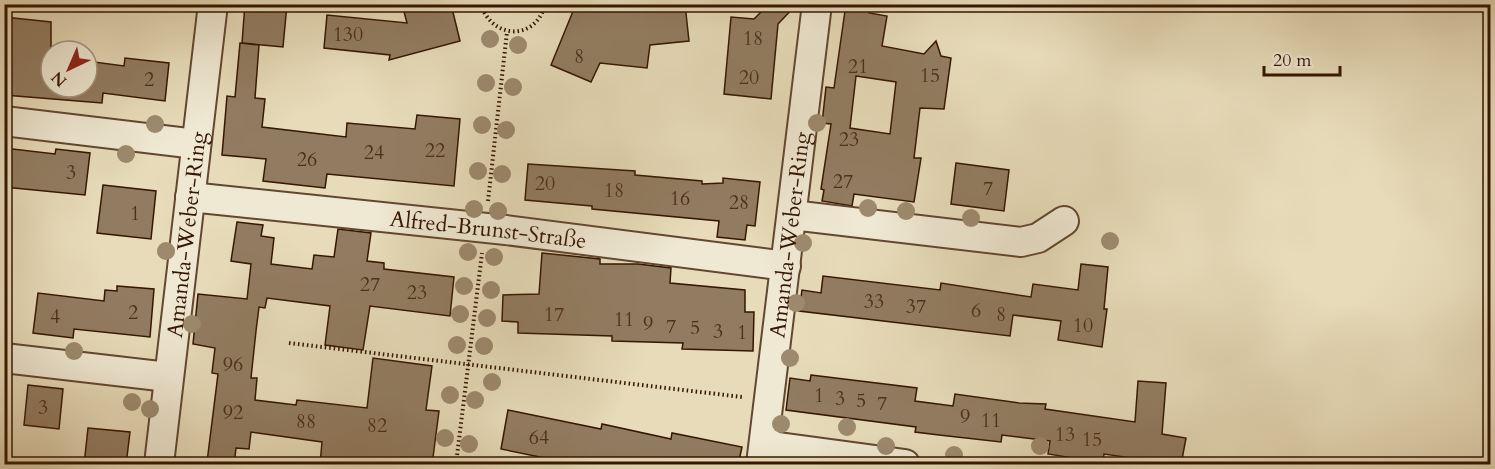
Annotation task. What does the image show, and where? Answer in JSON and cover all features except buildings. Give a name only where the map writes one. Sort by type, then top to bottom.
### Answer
[{"type":"street","name":"Amanda-Weber-Ring","points":[[159,465],[213,4]]},
{"type":"street","name":"Amanda-Weber-Ring","points":[[763,454],[817,4]]},
{"type":"street","points":[[4,121],[196,144]]},
{"type":"street","name":"Alfred-Brunst-Straße","points":[[190,197],[506,230],[786,266]]},
{"type":"street","points":[[792,215],[1021,242],[1038,238],[1064,221]]},
{"type":"street","points":[[4,358],[168,377]]},
{"type":"street","points":[[763,454],[905,465]]},
{"type":"path","points":[[481,4],[489,22],[507,32],[528,28],[537,21],[544,4]]},
{"type":"path","points":[[289,343],[769,402]]}]
